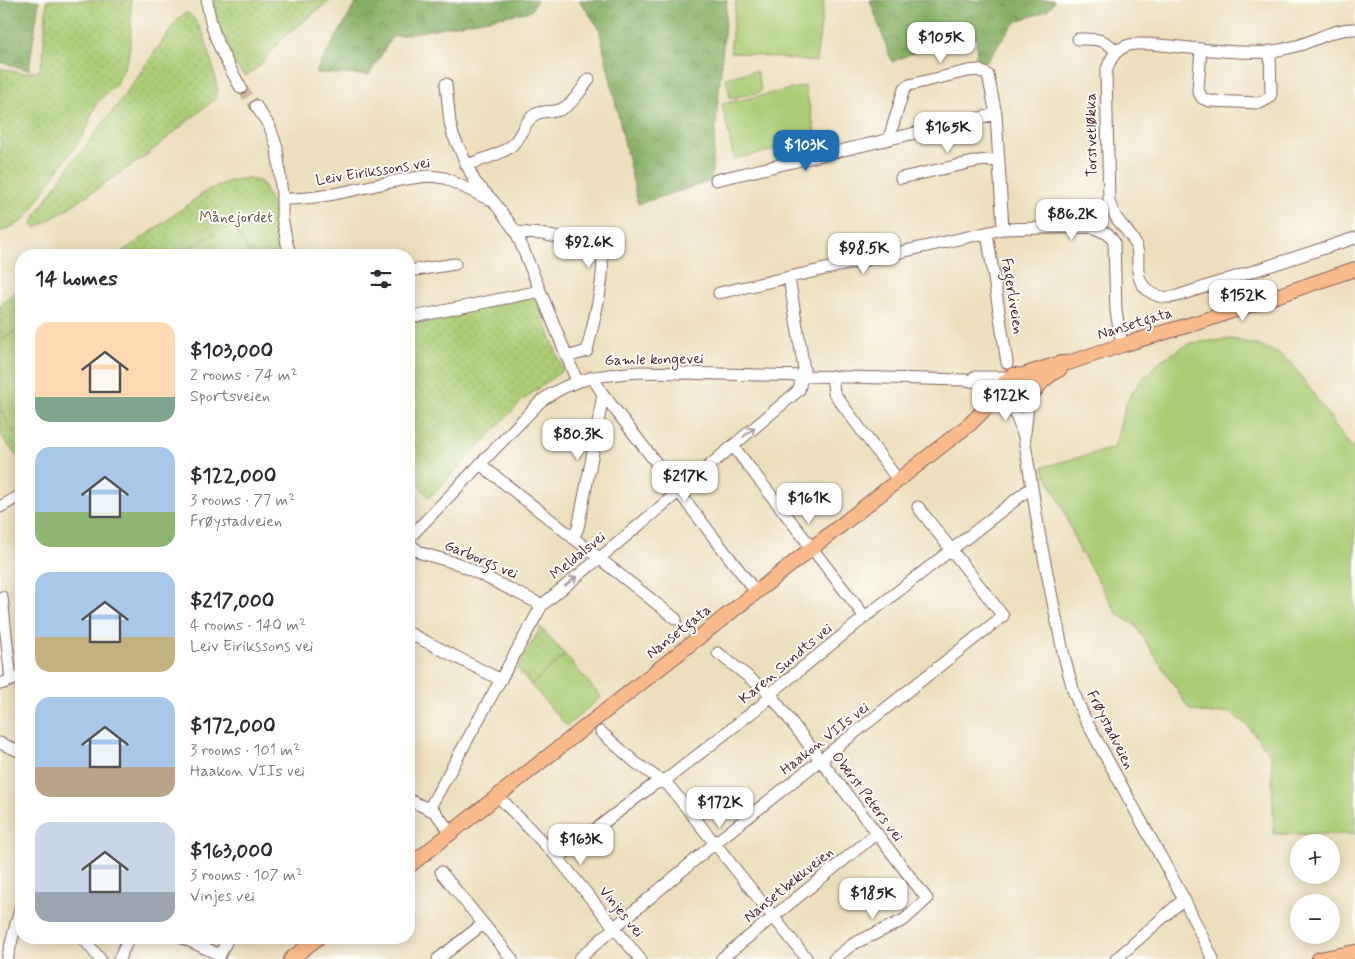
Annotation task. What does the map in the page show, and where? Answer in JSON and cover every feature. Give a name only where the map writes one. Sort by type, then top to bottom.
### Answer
[{"type":"main road","name":"Nansetgata","points":[[1030,396],[1044,380],[1068,363],[1209,319],[1355,269]]},
{"type":"main road","name":"Nansetgata","points":[[1014,376],[1060,363],[1068,363]]},
{"type":"main road","points":[[1014,376],[1029,381],[1031,386],[1030,396],[1020,404],[1012,404],[1004,397],[1002,392],[1004,383],[1014,376]]},
{"type":"main road","name":"Nansetgata","points":[[415,861],[970,424],[1002,392]]},
{"type":"main road","name":"Nansetgata","points":[[970,424],[1012,404]]},
{"type":"main road","points":[[291,959],[310,944]]},
{"type":"main road","points":[[1319,959],[1339,957],[1355,952]]},
{"type":"street","points":[[207,0],[213,33],[223,56],[241,88]]},
{"type":"street","points":[[1078,39],[1103,40],[1110,44],[1117,52],[1129,45],[1142,44],[1201,49],[1270,51],[1300,45],[1339,31],[1355,30]]},
{"type":"street","points":[[1201,49],[1198,90],[1202,98],[1209,101],[1260,103],[1269,98],[1271,94],[1270,51]]},
{"type":"street","name":"Torstvetløkka","points":[[1117,52],[1108,63],[1106,73],[1109,201],[1116,220],[1135,243],[1139,256],[1138,272],[1140,280],[1149,291],[1163,297],[1177,296],[1355,238]]},
{"type":"street","points":[[889,138],[904,89],[909,85],[968,71],[978,70],[988,74],[996,114],[1003,230]]},
{"type":"street","points":[[466,165],[509,148],[536,114],[564,109],[574,100],[589,79]]},
{"type":"street","name":"Leiv Eirikssons vei","points":[[446,84],[453,135],[466,165],[476,182],[494,202],[516,232],[577,381]]},
{"type":"street","points":[[256,106],[270,127],[277,148],[282,217],[289,249]]},
{"type":"street","points":[[716,180],[996,114]]},
{"type":"street","points":[[901,178],[978,161],[999,160]]},
{"type":"street","name":"Leiv Eirikssons vei","points":[[282,199],[320,197],[430,176],[445,178],[494,202]]},
{"type":"street","points":[[719,293],[1003,230],[1092,227],[1108,234],[1114,242],[1116,310],[1122,345]]},
{"type":"street","points":[[516,232],[542,234],[590,245],[597,247],[600,252],[603,273],[587,351],[568,357]]},
{"type":"street","name":"Fagerliveien","points":[[987,233],[1007,363]]},
{"type":"street","points":[[415,271],[455,264]]},
{"type":"street","points":[[789,278],[804,369],[803,375]]},
{"type":"street","points":[[415,317],[540,291]]},
{"type":"street","name":"Gamle kongevei","points":[[415,532],[541,401],[556,390],[592,377],[640,372],[965,380],[984,383],[1002,392]]},
{"type":"street","name":"Meldalsvei","points":[[429,809],[539,610],[799,390],[803,375]]},
{"type":"street","points":[[832,376],[834,393],[898,480]]},
{"type":"street","name":"Gamle kongevei","points":[[965,380],[1014,376]]},
{"type":"street","points":[[592,377],[603,394],[756,592]]},
{"type":"street","points":[[573,538],[578,528],[603,394]]},
{"type":"street","name":"Frøystadveien","points":[[1024,437],[1030,396]]},
{"type":"street","name":"Frøystadveien","points":[[1012,404],[1024,437],[1063,652],[1074,693],[1084,716],[1184,899],[1213,959]]},
{"type":"street","points":[[733,446],[865,617]]},
{"type":"street","points":[[480,464],[676,619]]},
{"type":"street","name":"Karen Sundts vei","points":[[558,858],[653,785],[671,776],[714,743],[764,702],[770,694],[865,617],[1032,487]]},
{"type":"street","points":[[0,507],[15,498]]},
{"type":"street","points":[[918,507],[952,550]]},
{"type":"street","name":"Garborgs vei","points":[[415,548],[421,553],[459,564],[539,610]]},
{"type":"street","name":"Haakon VIIs vei","points":[[579,959],[715,844],[1003,616],[952,550]]},
{"type":"street","points":[[2,597],[11,680]]},
{"type":"street","points":[[415,635],[501,680]]},
{"type":"street","name":"Oberst Peters vei","points":[[718,653],[770,694],[927,899],[904,920],[853,944],[834,959]]},
{"type":"street","points":[[601,732],[636,763],[669,786],[807,959]]},
{"type":"street","points":[[0,743],[15,749]]},
{"type":"street","name":"Vinjes vei","points":[[498,796],[558,858],[640,959]]},
{"type":"street","points":[[415,803],[435,812],[451,832]]},
{"type":"street","name":"Nansetbekkveien","points":[[721,959],[876,834]]},
{"type":"street","points":[[441,872],[512,959]]},
{"type":"street","points":[[1116,959],[1184,899]]},
{"type":"street","points":[[438,959],[484,924]]},
{"type":"street","points":[[6,959],[15,927]]},
{"type":"street","points":[[87,944],[100,959]]},
{"type":"street","points":[[119,959],[126,944]]},
{"type":"street","points":[[194,944],[219,957],[225,944]]},
{"type":"green space","points":[[0,0],[39,0],[29,70],[0,62]]},
{"type":"green space","points":[[47,0],[131,0],[131,38],[128,59],[115,85],[97,103],[80,140],[49,182],[32,210],[20,223],[0,232],[0,68],[22,73],[39,71],[43,57]]},
{"type":"green space","points":[[213,0],[330,0],[283,38],[258,67],[246,76],[234,63],[224,42]]},
{"type":"green space","points":[[358,0],[537,0],[531,11],[392,37],[369,75],[315,73]]},
{"type":"green space","points":[[579,0],[727,0],[711,181],[638,204],[599,28]]},
{"type":"green space","points":[[736,0],[824,0],[816,62],[730,52]]},
{"type":"green space","points":[[870,0],[1054,0],[1048,10],[1015,23],[987,61],[976,62],[977,38],[945,39],[892,62]]},
{"type":"green space","points":[[188,13],[195,19],[205,38],[218,91],[216,98],[144,157],[58,215],[36,228],[33,226],[32,222],[62,176],[118,104],[179,18]]},
{"type":"green space","points":[[757,72],[760,92],[730,97],[726,79]]},
{"type":"green space","points":[[805,86],[817,141],[734,159],[722,104]]},
{"type":"green space","name":"Månejordet","points":[[250,178],[261,182],[274,207],[284,249],[126,249],[209,189],[232,180]]},
{"type":"green space","points":[[233,224],[247,249],[187,249]]},
{"type":"green space","points":[[15,291],[15,454],[0,434],[0,305]]},
{"type":"green space","points":[[535,297],[563,370],[523,400],[429,498],[415,479],[415,320]]},
{"type":"green space","points":[[15,331],[15,431],[13,432],[0,408],[0,340]]},
{"type":"green space","points":[[1232,339],[1257,345],[1286,359],[1293,365],[1355,453],[1355,834],[1274,834],[1271,755],[1246,724],[1229,712],[1212,714],[1190,710],[1135,625],[1117,614],[1081,554],[1062,506],[1042,467],[1114,448],[1126,403],[1139,382],[1161,360],[1190,343]]},
{"type":"green space","points":[[541,627],[565,655],[531,685],[517,668]]},
{"type":"green space","points":[[565,655],[601,697],[567,726],[531,685]]},
{"type":"tunnel","points":[[241,88],[256,106]]}]
